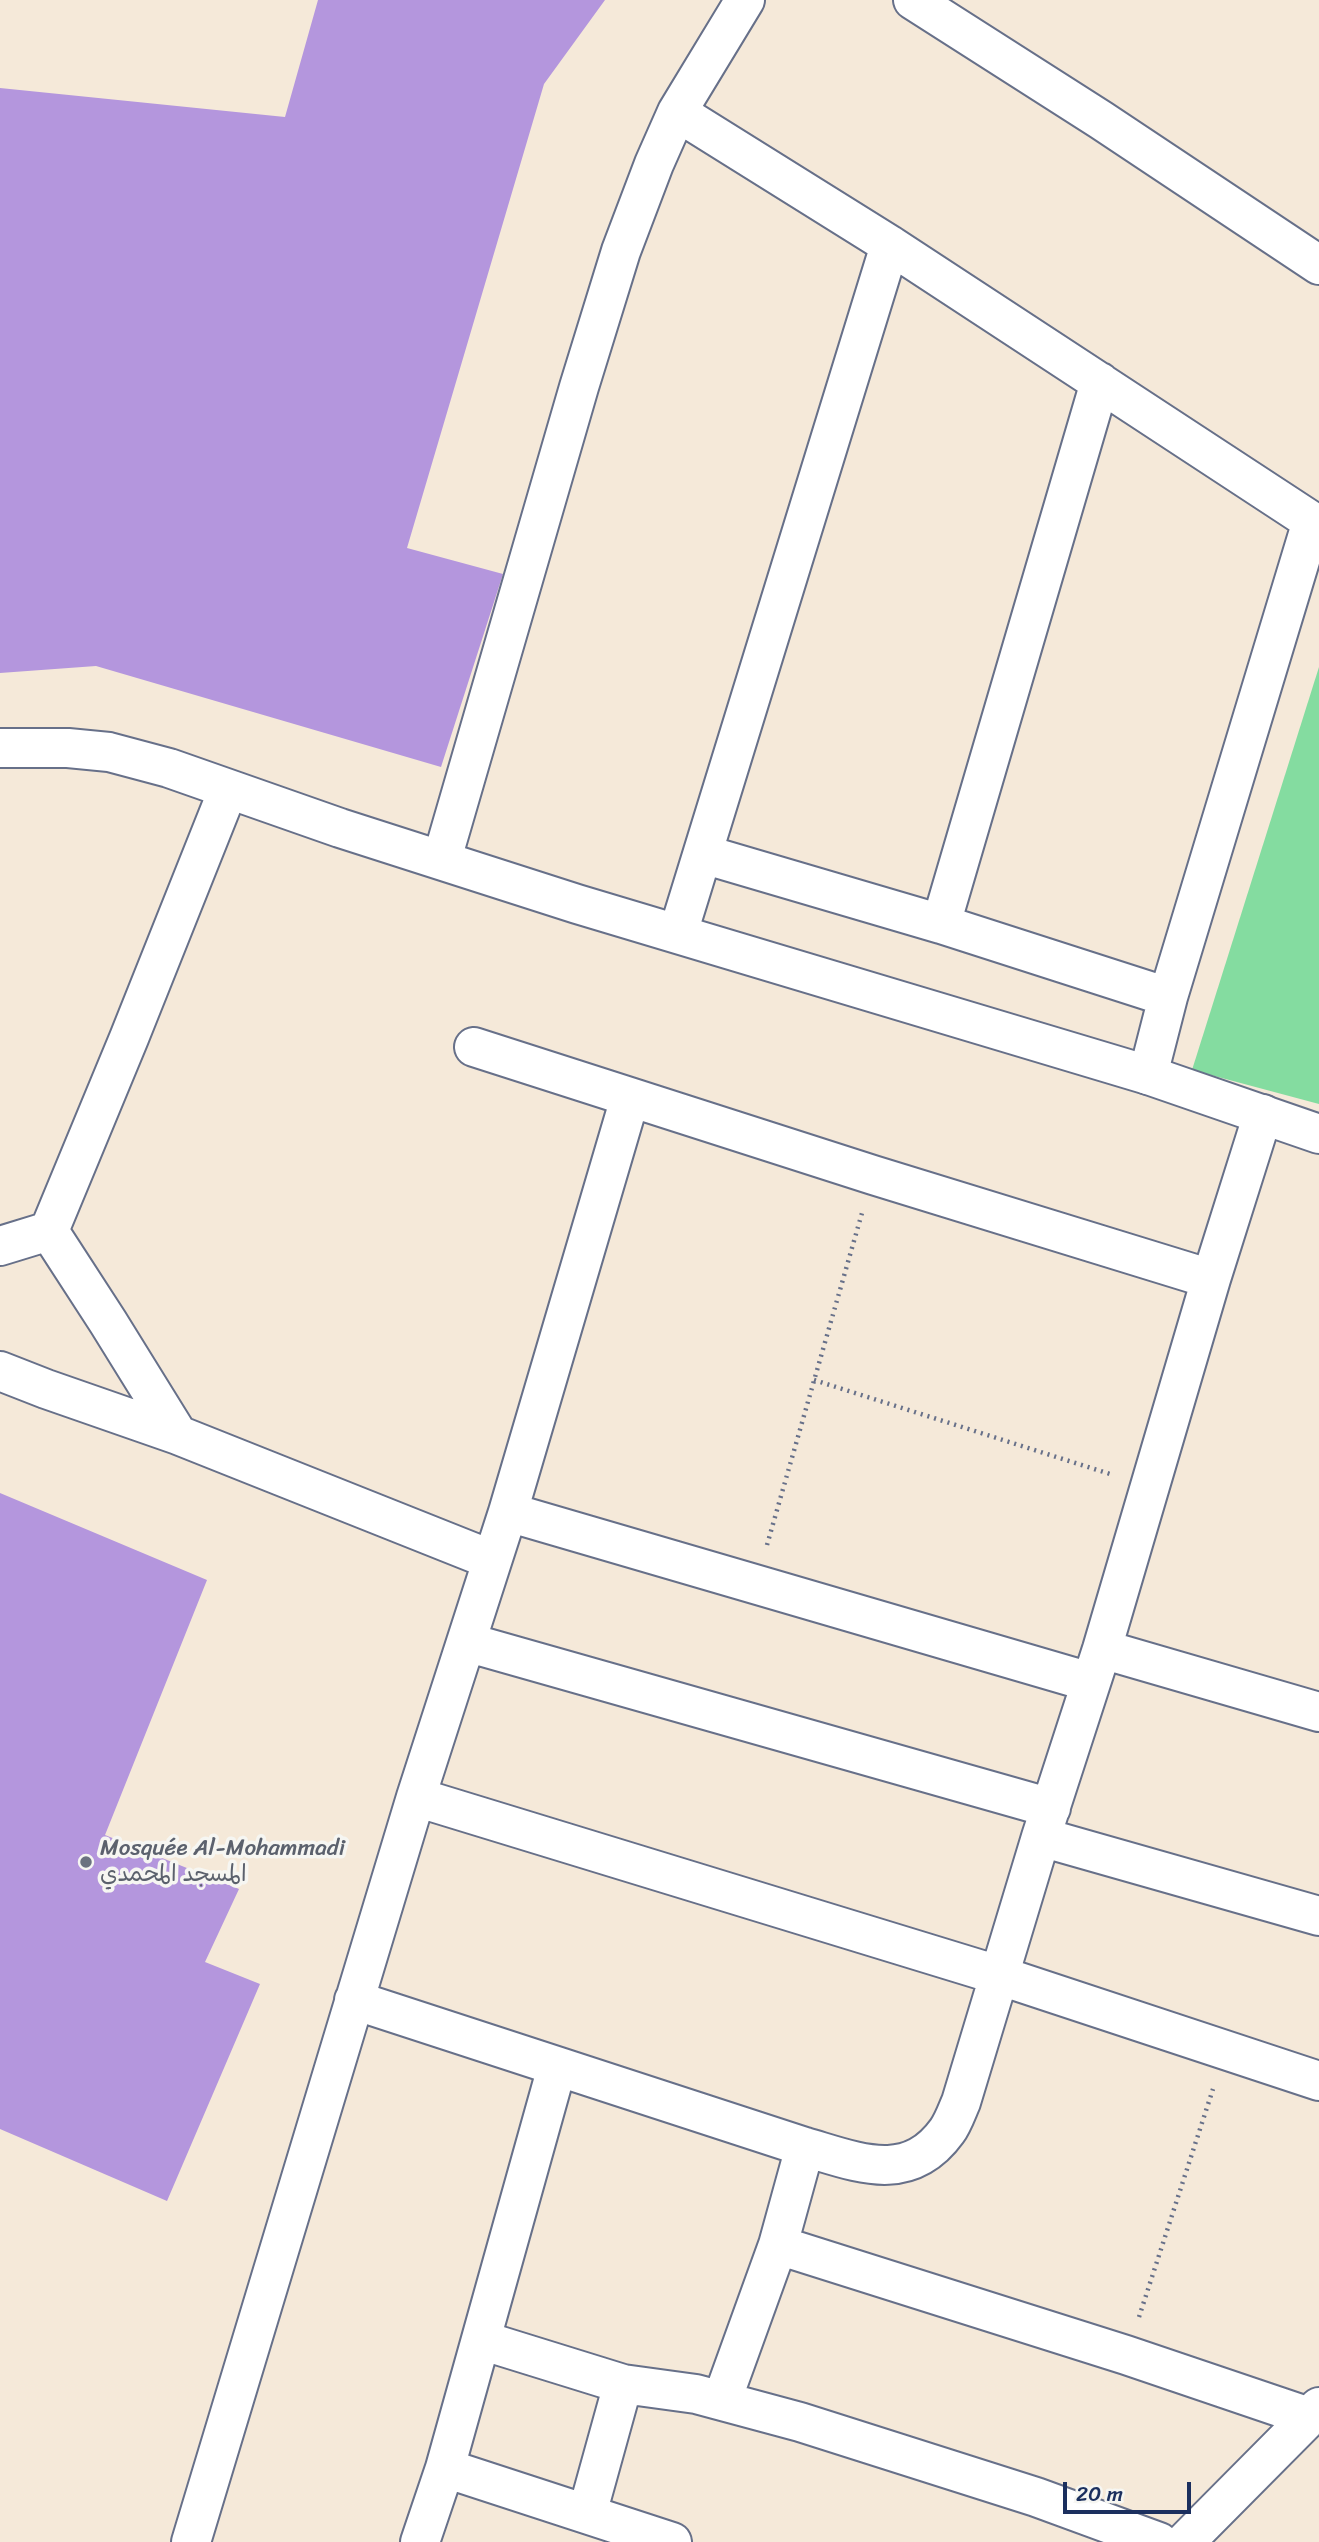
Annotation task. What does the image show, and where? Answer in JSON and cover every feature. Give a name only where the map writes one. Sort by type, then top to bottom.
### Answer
[{"type":"street","points":[[442,859],[579,387],[618,263],[654,164],[677,113],[745,0]]},
{"type":"street","points":[[913,0],[1101,120],[1319,265]]},
{"type":"street","points":[[677,113],[890,245],[1315,524],[1168,998],[1148,1075]]},
{"type":"street","points":[[678,933],[890,245]]},
{"type":"street","points":[[941,924],[1100,382]]},
{"type":"street","points":[[0,748],[68,748],[109,752],[169,768],[228,790],[578,904],[1148,1075],[1319,1134]]},
{"type":"street","points":[[49,1231],[228,790]]},
{"type":"street","points":[[703,854],[941,924],[1168,998]]},
{"type":"street","points":[[474,1047],[873,1175],[1211,1279]]},
{"type":"street","points":[[191,2542],[416,1797],[508,1512],[630,1098]]},
{"type":"street","points":[[354,2000],[871,2166],[900,2164],[920,2156],[935,2145],[948,2130],[961,2102],[1263,1114]]},
{"type":"street","points":[[0,1246],[49,1231]]},
{"type":"street","points":[[49,1231],[178,1435]]},
{"type":"street","points":[[0,1371],[46,1390],[178,1435],[492,1560]]},
{"type":"street","points":[[508,1512],[755,1585],[1096,1665],[1319,1712]]},
{"type":"street","points":[[466,1642],[1046,1823],[1319,1916]]},
{"type":"street","points":[[416,1797],[998,1975],[1319,2081]]},
{"type":"street","points":[[420,2542],[445,2468],[557,2067]]},
{"type":"street","points":[[722,2400],[778,2245],[805,2147]]},
{"type":"street","points":[[778,2245],[1314,2412],[1185,2542]]},
{"type":"street","points":[[481,2340],[623,2384],[722,2400],[1036,2497],[1159,2542]]},
{"type":"street","points":[[587,2514],[623,2384]]},
{"type":"street","points":[[445,2468],[673,2542]]},
{"type":"path","points":[[755,1585],[873,1175]]},
{"type":"path","points":[[814,1380],[1150,1487]]},
{"type":"path","points":[[1126,2355],[1226,2052]]},
{"type":"green space","points":[[1319,667],[1319,1104],[1192,1070]]},
{"type":"building","points":[[318,0],[605,0],[544,84],[407,548],[503,574],[441,767],[96,666],[0,673],[0,88],[285,117]]},
{"type":"building","name":"Mosquée Al-Mohammadi المسجد المحمدي","points":[[0,1493],[207,1580],[105,1835],[239,1889],[205,1962],[260,1984],[167,2201],[0,2129]]},
{"type":"place","name":"Mosquée Al-Mohammadi المسجد المحمدي","points":[[86,1862]]}]
